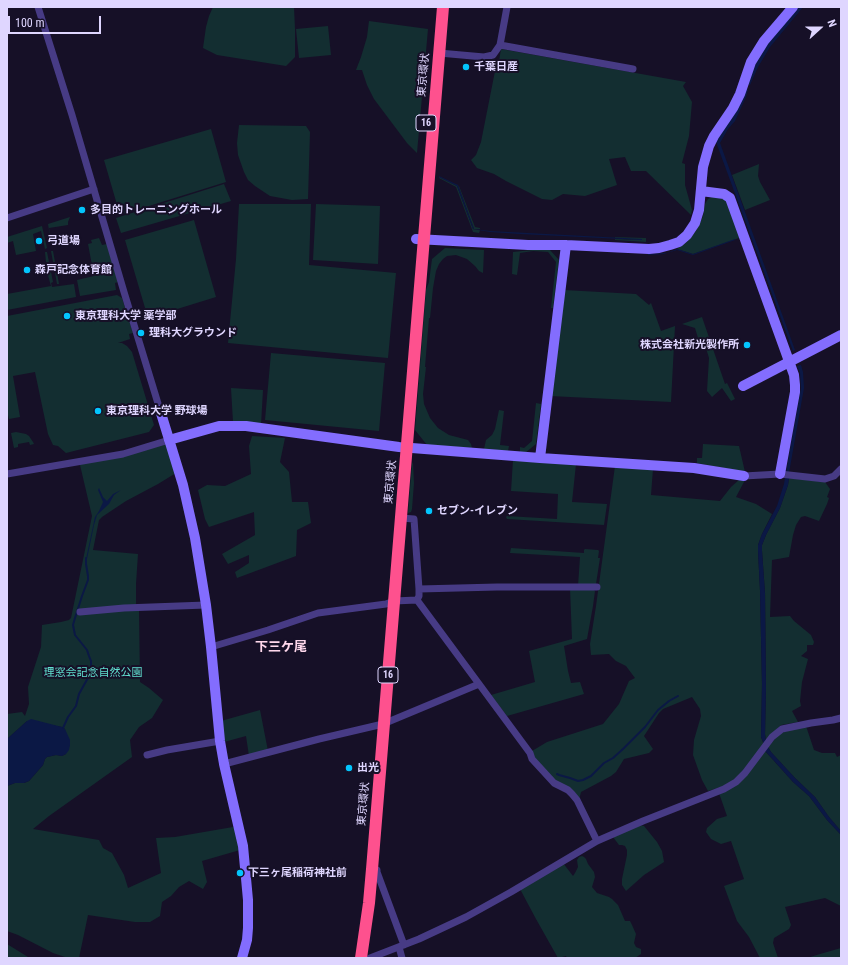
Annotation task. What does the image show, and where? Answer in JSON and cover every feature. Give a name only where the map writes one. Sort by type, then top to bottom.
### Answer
[{"type":"highway","name":"東京環状","points":[[361,958],[372,869],[380,725],[420,239],[435,7]]},
{"type":"highway","name":"東京環状","points":[[420,239],[443,7]]},
{"type":"highway","name":"東京環状","points":[[390,603],[401,518],[403,448]]},
{"type":"highway","name":"東京環状","points":[[354,958],[380,725]]},
{"type":"street","points":[[38,7],[72,115],[121,284],[169,440],[194,531],[206,605],[220,741],[243,846],[248,900],[248,928],[242,958]]},
{"type":"street","points":[[439,53],[484,57],[493,55],[500,45],[507,7]]},
{"type":"street","points":[[420,239],[528,245],[566,245],[649,249],[660,248],[678,242],[687,235],[695,223],[699,210],[703,167],[709,146],[733,108],[740,94],[751,62],[764,41],[793,7]]},
{"type":"street","points":[[500,45],[633,69]]},
{"type":"street","points":[[7,218],[94,189]]},
{"type":"street","points":[[701,191],[724,194],[730,198],[794,375],[795,385],[780,474]]},
{"type":"street","points":[[540,458],[566,245]]},
{"type":"street","points":[[743,386],[841,335]]},
{"type":"street","points":[[7,474],[123,454],[219,426],[246,426],[403,448],[694,468],[744,476],[780,474],[825,479],[834,476],[841,469]]},
{"type":"street","points":[[401,518],[414,519],[419,589],[419,596],[417,600]]},
{"type":"street","points":[[419,589],[597,587]]},
{"type":"street","points":[[211,647],[268,630],[318,612],[417,600]]},
{"type":"street","points":[[417,600],[530,753],[532,759],[554,783],[568,790],[577,800],[597,841]]},
{"type":"street","points":[[80,612],[124,608],[206,605]]},
{"type":"street","points":[[224,764],[319,738],[380,725],[479,684]]},
{"type":"street","points":[[370,958],[419,939],[475,912],[597,841],[650,818],[724,789],[740,778],[772,737],[782,729],[841,718]]},
{"type":"street","points":[[147,755],[220,741]]},
{"type":"street","points":[[372,869],[376,870],[377,872],[402,946],[402,958]]},
{"type":"green space","points":[[213,7],[294,7],[295,57],[286,66],[217,55],[203,48],[206,27]]},
{"type":"green space","points":[[369,21],[428,29],[417,153],[407,143],[374,99],[362,70],[356,70],[367,37]]},
{"type":"green space","points":[[328,26],[331,55],[299,58],[296,29]]},
{"type":"green space","points":[[501,49],[686,82],[683,86],[692,102],[689,136],[682,163],[685,164],[685,185],[692,210],[691,215],[646,171],[631,171],[625,157],[609,159],[617,185],[585,196],[563,194],[552,200],[542,199],[494,174],[477,168],[471,160],[476,155],[481,142],[497,61],[499,61]]},
{"type":"green space","points":[[239,125],[306,126],[310,132],[308,199],[292,200],[270,196],[248,180],[238,155],[237,143]]},
{"type":"green space","points":[[211,129],[226,182],[120,215],[104,160]]},
{"type":"green space","points":[[759,164],[758,176],[770,200],[745,210],[732,175]]},
{"type":"green space","points":[[439,177],[457,186],[473,229],[480,230],[479,233],[473,232],[456,187]]},
{"type":"green space","points":[[224,184],[231,201],[121,233],[116,218]]},
{"type":"green space","points":[[458,186],[475,227],[480,229],[474,229]]},
{"type":"green space","points":[[712,197],[726,199],[742,237],[693,254],[677,249],[687,242],[696,231],[703,216],[705,204],[708,199]]},
{"type":"green space","points":[[239,204],[311,204],[309,265],[396,273],[388,358],[228,343],[236,259]]},
{"type":"green space","points":[[316,204],[380,206],[378,264],[313,260]]},
{"type":"green space","points":[[70,217],[68,225],[49,228],[52,247],[48,224]]},
{"type":"green space","points":[[194,220],[216,297],[148,318],[125,240]]},
{"type":"green space","points":[[42,226],[47,248],[45,249],[41,231],[33,234],[36,251],[16,255],[13,241],[7,243],[7,237]]},
{"type":"green space","points":[[615,237],[646,238],[646,242],[615,240],[642,240]]},
{"type":"green space","points":[[99,238],[102,245],[107,244],[118,282],[115,283],[116,290],[80,296],[77,280],[94,276],[88,244],[92,243],[91,240]]},
{"type":"green space","points":[[445,248],[484,250],[483,273],[467,259],[456,255],[447,256],[439,264],[436,271],[429,318],[423,394],[424,404],[430,418],[438,428],[449,435],[468,440],[472,448],[427,445],[415,430],[426,290],[429,282],[432,259]]},
{"type":"green space","points":[[550,250],[559,260],[553,308],[551,308],[556,262],[548,252],[533,251],[520,253],[517,275],[512,274],[513,252]]},
{"type":"green space","points":[[51,251],[53,251],[59,284],[57,284]]},
{"type":"green space","points":[[45,252],[47,252],[53,282],[51,283],[52,287],[74,284],[76,297],[7,310],[7,294],[51,286],[47,272]]},
{"type":"green space","points":[[564,290],[636,294],[649,305],[651,303],[661,331],[675,326],[671,402],[550,396]]},
{"type":"green space","points":[[117,295],[122,298],[133,333],[129,334],[130,339],[118,343],[122,343],[127,346],[132,352],[154,425],[149,432],[66,453],[58,446],[53,445],[48,434],[35,372],[13,376],[20,417],[9,419],[7,411],[7,316]]},
{"type":"green space","points":[[702,317],[725,384],[727,383],[735,399],[731,401],[722,388],[712,397],[707,391],[709,358],[705,345],[698,338],[695,328],[682,324]]},
{"type":"green space","points":[[271,353],[385,363],[379,431],[265,420]]},
{"type":"green space","points":[[231,388],[263,390],[261,425],[233,422]]},
{"type":"green space","points":[[536,403],[541,404],[536,444],[525,453],[520,452],[520,447],[524,448],[532,441]]},
{"type":"green space","points":[[499,410],[504,411],[500,445],[509,446],[508,451],[484,449],[486,440],[492,435],[495,429]]},
{"type":"green space","points":[[16,432],[29,436],[34,444],[30,445],[29,442],[18,444],[18,447],[14,448],[11,433]]},
{"type":"green space","points":[[252,436],[285,438],[280,462],[289,472],[292,502],[308,502],[311,523],[297,530],[296,556],[237,578],[235,572],[249,563],[249,555],[228,564],[222,554],[255,535],[254,512],[209,527],[205,519],[198,490],[207,485],[225,486],[251,474],[249,446]]},
{"type":"green space","name":"理窓会記念自然公園","points":[[167,443],[176,473],[126,501],[102,517],[99,520],[93,550],[138,554],[136,609],[139,610],[140,682],[163,700],[152,718],[139,727],[130,740],[132,757],[33,829],[99,840],[103,848],[112,853],[124,875],[128,888],[161,873],[156,838],[175,837],[233,827],[236,829],[240,850],[202,861],[207,882],[203,889],[189,881],[179,887],[171,896],[162,902],[160,916],[150,922],[135,922],[88,915],[79,958],[65,957],[53,953],[7,931],[7,786],[29,781],[43,765],[47,757],[56,755],[62,756],[66,754],[65,729],[62,727],[27,721],[7,739],[7,714],[22,712],[25,716],[29,704],[28,687],[41,647],[42,625],[61,622],[71,618],[92,516],[80,464]]},
{"type":"green space","points":[[703,444],[739,446],[745,472],[697,463],[697,458],[702,458]]},
{"type":"green space","points":[[513,460],[576,464],[572,502],[607,504],[604,525],[507,519],[507,516],[557,519],[558,494],[511,491]]},
{"type":"green space","points":[[413,462],[414,483],[412,509],[411,512],[408,513],[412,464]]},
{"type":"green space","points":[[615,466],[653,469],[651,495],[720,501],[731,487],[740,479],[745,480],[736,497],[756,504],[772,514],[758,545],[762,684],[761,737],[764,745],[738,777],[724,786],[708,791],[702,780],[693,755],[694,740],[701,716],[700,709],[692,697],[663,709],[659,713],[644,736],[653,749],[649,753],[624,759],[616,772],[611,776],[581,792],[579,800],[555,781],[533,757],[532,751],[547,742],[603,724],[619,704],[629,681],[635,678],[626,666],[616,661],[609,654],[591,655],[590,644]]},
{"type":"green space","points":[[789,478],[825,482],[830,489],[827,497],[829,498],[827,504],[819,521],[805,516],[801,517],[796,525],[793,535],[789,557],[772,560],[770,617],[790,616],[811,635],[814,642],[813,645],[807,645],[807,651],[801,656],[808,659],[802,682],[800,701],[801,706],[792,711],[798,722],[781,725],[766,741],[765,593],[762,545],[780,508]]},
{"type":"green space","points":[[511,548],[584,553],[585,549],[598,550],[598,558],[600,558],[596,584],[578,586],[580,557],[510,553]]},
{"type":"green space","points":[[570,588],[593,589],[595,591],[587,639],[564,646],[571,683],[580,682],[584,694],[507,716],[491,695],[535,682],[529,651],[572,639]]},
{"type":"green space","points":[[260,710],[268,751],[249,756],[246,736],[224,742],[221,721]]},
{"type":"green space","points":[[806,726],[814,750],[822,753],[835,753],[837,757],[841,755],[841,831],[815,797],[795,778],[768,747],[780,733]]},
{"type":"green space","points":[[765,751],[793,782],[809,796],[827,820],[841,835],[841,906],[825,898],[785,907],[791,925],[789,929],[774,938],[773,943],[778,958],[760,958],[749,937],[737,921],[724,886],[744,879],[731,841],[721,844],[711,839],[706,832],[707,828],[717,819],[727,816],[719,793]]},
{"type":"green space","points":[[639,825],[644,826],[657,842],[662,851],[664,862],[644,875],[626,891],[622,885],[622,879],[627,850],[625,846],[619,845],[613,837]]},
{"type":"green space","points":[[582,856],[586,859],[594,872],[595,877],[592,887],[597,893],[612,899],[618,905],[625,921],[630,921],[636,934],[634,943],[636,947],[641,949],[641,954],[635,958],[567,958],[566,956],[558,958],[520,889],[563,863],[573,876],[578,867],[577,860]]},
{"type":"green space","points":[[7,944],[28,957],[30,958],[7,958]]},
{"type":"green space","points":[[841,948],[841,958],[807,958],[820,954]]},
{"type":"water","points":[[799,7],[803,7],[770,47],[758,67],[750,85],[747,84],[755,65],[767,44]]},
{"type":"water","points":[[746,89],[748,90],[746,97],[735,121],[728,129],[720,143],[795,350],[793,351],[716,142]]},
{"type":"water","points":[[439,176],[458,185],[474,229],[642,240],[520,234],[490,232],[473,229],[457,186]]},
{"type":"water","points":[[735,239],[693,255],[677,250],[664,254],[648,255],[667,253],[677,249],[693,254]]},
{"type":"water","points":[[801,365],[804,388],[789,473],[786,472],[801,388],[800,373],[797,366]]},
{"type":"water","points":[[785,478],[789,478],[788,485],[780,508],[762,545],[765,593],[766,688],[766,741],[764,744],[761,737],[762,684],[758,545],[762,534],[777,506]]},
{"type":"water","points":[[99,488],[103,497],[107,501],[113,494],[121,490],[114,495],[109,504],[97,515],[86,559],[95,517],[103,502],[98,490]]},
{"type":"water","points":[[31,719],[65,729],[70,740],[69,750],[62,756],[56,755],[47,757],[43,765],[29,781],[7,786],[7,739]]},
{"type":"water","points":[[768,747],[795,778],[815,797],[841,831],[841,835],[827,820],[809,796],[793,782],[765,751]]},
{"type":"waterway","points":[[63,728],[68,717],[76,706],[79,694],[91,671],[91,661],[87,650],[75,635],[73,625],[88,580],[86,558]]},
{"type":"waterway","points":[[557,774],[578,781],[591,776],[604,763],[613,758],[623,749],[645,727],[658,710],[678,696]]},
{"type":"place","name":"千葉日産","points":[[466,67]]},
{"type":"place","name":"多目的トレーニングホール","points":[[82,210]]},
{"type":"place","name":"弓道場","points":[[39,241]]},
{"type":"place","name":"森戸記念体育館","points":[[27,270]]},
{"type":"place","name":"東京理科大学 薬学部","points":[[67,316]]},
{"type":"place","name":"理科大グラウンド","points":[[141,333]]},
{"type":"place","name":"株式会社新光製作所","points":[[747,345]]},
{"type":"place","name":"東京理科大学 野球場","points":[[98,411]]},
{"type":"place","name":"セブン-イレブン","points":[[429,511]]},
{"type":"place","name":"出光","points":[[349,768]]},
{"type":"place","name":"下三ヶ尾稲荷神社前","points":[[240,873]]},
{"type":"district","name":"下三ケ尾","points":[[281,648]]}]
